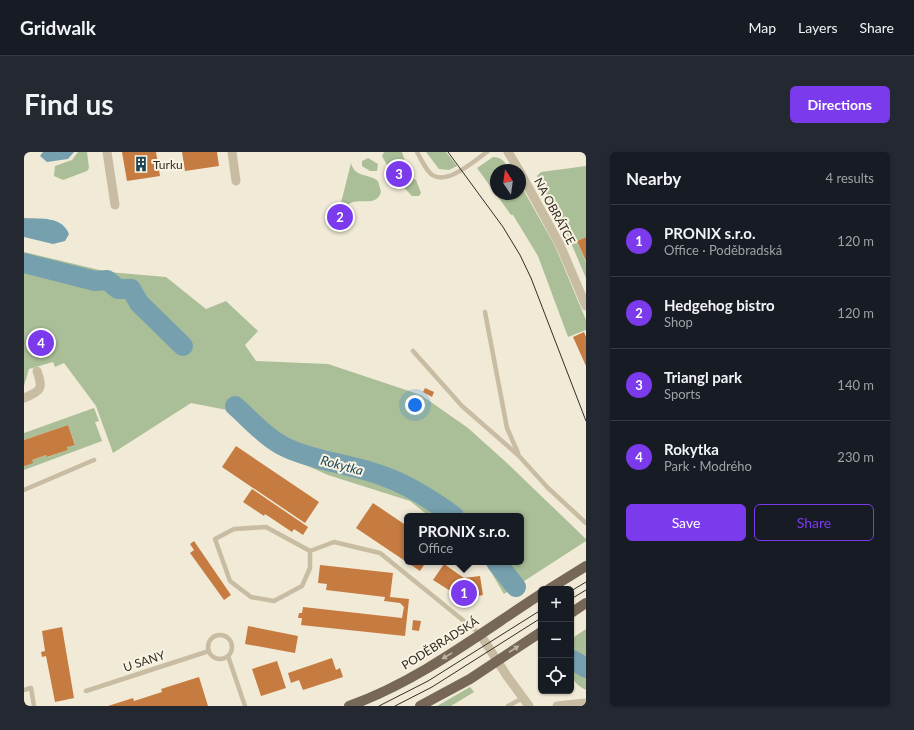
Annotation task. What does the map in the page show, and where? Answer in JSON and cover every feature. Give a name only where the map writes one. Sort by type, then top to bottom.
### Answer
[{"type":"main road","points":[[554,586],[586,566]]},
{"type":"main road","name":"PODĚBRADSKÁ","points":[[349,706],[383,692],[409,678],[538,596]]},
{"type":"main road","points":[[574,611],[586,603]]},
{"type":"main road","points":[[420,706],[466,681],[538,634]]},
{"type":"street","points":[[106,152],[115,205]]},
{"type":"street","points":[[232,152],[236,181]]},
{"type":"street","name":"NA OBRÁTCE","points":[[508,152],[515,164]]},
{"type":"street","name":"NA OBRÁTCE","points":[[526,183],[560,244],[586,306]]},
{"type":"street","points":[[24,398],[36,394],[39,390],[41,382],[37,371]]},
{"type":"street","points":[[480,634],[529,706]]},
{"type":"street","points":[[557,706],[586,703]]},
{"type":"lane","points":[[417,152],[430,173],[439,178],[444,178],[454,174],[487,152]]},
{"type":"lane","points":[[484,312],[507,428],[519,456]]},
{"type":"lane","points":[[413,351],[462,406],[519,456],[548,488],[586,523]]},
{"type":"lane","points":[[24,490],[94,460]]},
{"type":"lane","points":[[310,551],[310,568],[302,586],[274,601],[251,598],[230,581],[215,539],[234,529],[266,527],[310,551],[334,542],[380,553],[480,634]]},
{"type":"lane","points":[[228,656],[224,658],[216,658],[208,651],[211,638],[222,635],[229,638],[232,645],[228,656],[246,706]]},
{"type":"lane","name":"U SANY","points":[[86,691],[208,651]]},
{"type":"lane","points":[[24,690],[31,688],[34,706]]},
{"type":"lane","points":[[508,706],[523,698]]},
{"type":"green space","points":[[78,152],[87,152],[89,168],[87,171],[63,180],[54,176],[55,166],[72,160]]},
{"type":"green space","points":[[384,152],[402,152],[405,161],[405,173],[407,176],[416,180],[421,193],[419,196],[412,196],[393,176],[382,156]]},
{"type":"green space","points":[[426,152],[446,152],[457,166],[449,170],[439,169]]},
{"type":"green space","points":[[493,157],[503,160],[505,164],[490,164],[490,186],[477,168]]},
{"type":"green space","points":[[368,158],[378,164],[377,171],[370,171],[362,166],[362,161]]},
{"type":"green space","points":[[351,163],[353,168],[359,173],[378,181],[381,192],[373,201],[353,202],[339,211]]},
{"type":"green space","points":[[586,166],[586,237],[577,241],[586,262],[586,278],[568,236],[537,176],[541,172]]},
{"type":"green space","points":[[526,195],[555,246],[586,320],[586,330],[568,337],[538,256],[513,215],[511,215],[500,200],[526,200]]},
{"type":"green space","points":[[24,252],[108,272],[166,277],[206,309],[226,301],[258,331],[245,345],[256,361],[328,364],[421,395],[468,428],[507,463],[586,539],[586,541],[504,594],[487,565],[524,565],[524,513],[425,513],[410,501],[328,475],[278,453],[227,410],[191,403],[113,453],[96,406],[64,363],[55,367],[53,362],[29,369],[24,386]]},
{"type":"green space","points":[[94,408],[99,421],[95,422],[102,441],[24,470],[24,466],[32,460],[46,455],[48,457],[68,450],[67,447],[75,444],[68,425],[24,440],[24,433]]},
{"type":"green space","points":[[586,629],[586,657],[574,649],[574,637]]},
{"type":"green space","points":[[574,668],[586,672],[586,690],[574,681]]},
{"type":"green space","points":[[470,687],[474,692],[451,706],[437,706]]},
{"type":"water","points":[[43,152],[74,152],[68,159],[47,162],[40,156]]},
{"type":"water","points":[[24,218],[56,221],[66,228],[69,234],[65,241],[53,244],[24,237]]},
{"type":"building","name":"Turku","points":[[122,152],[156,152],[160,176],[127,181]]},
{"type":"building","name":"Turku","points":[[182,152],[217,152],[219,166],[185,171]]},
{"type":"building","points":[[336,210],[346,213],[344,222],[341,221],[340,225],[332,223]]},
{"type":"building","points":[[586,237],[586,261],[577,241]]},
{"type":"building","points":[[584,332],[586,337],[586,366],[573,337]]},
{"type":"building","points":[[425,388],[434,392],[432,397],[423,392]]},
{"type":"building","points":[[68,425],[75,445],[67,447],[68,450],[32,460],[33,463],[24,466],[24,440]]},
{"type":"building","points":[[236,446],[319,502],[305,523],[222,467]]},
{"type":"building","points":[[252,489],[308,527],[303,535],[294,529],[292,532],[265,514],[264,516],[243,502]]},
{"type":"building","points":[[373,503],[404,524],[404,560],[356,528]]},
{"type":"building","points":[[194,541],[231,595],[224,600],[190,553],[194,550],[190,544]]},
{"type":"building","points":[[320,565],[393,573],[390,597],[409,599],[405,636],[301,625],[302,618],[298,618],[299,613],[302,613],[303,607],[402,618],[404,607],[400,603],[384,601],[385,597],[326,590],[327,584],[318,583]]},
{"type":"building","points":[[411,565],[424,565],[420,571]]},
{"type":"building","points":[[443,565],[445,565],[464,578],[480,576],[483,595],[460,597],[433,580]]},
{"type":"building","points":[[413,620],[421,621],[419,631],[412,630]]},
{"type":"building","points":[[248,626],[298,636],[295,653],[245,644]]},
{"type":"building","points":[[62,627],[74,698],[55,702],[46,656],[42,657],[41,652],[45,651],[42,631]]},
{"type":"building","points":[[332,658],[336,670],[340,668],[343,677],[303,690],[299,680],[291,683],[288,673]]},
{"type":"building","points":[[277,661],[286,688],[261,696],[252,669]]},
{"type":"building","points":[[199,677],[208,706],[108,706],[133,698],[134,701],[162,692],[161,689]]},
{"type":"waterway","name":"Rokytka","points":[[24,263],[95,281],[107,280],[118,289],[131,289],[139,303],[183,346]]},
{"type":"waterway","name":"Rokytka","points":[[235,406],[273,440],[287,448],[310,457],[371,472],[393,480],[420,493],[450,513]]},
{"type":"waterway","name":"Rokytka","points":[[498,565],[516,587]]},
{"type":"waterway","name":"Rokytka","points":[[574,661],[586,668]]},
{"type":"tram line","points":[[448,152],[503,227],[520,255],[531,278],[586,421]]},
{"type":"tram line","points":[[574,589],[586,582]]},
{"type":"tram line","points":[[574,597],[586,590]]},
{"type":"tram line","points":[[379,706],[428,681],[538,612]]},
{"type":"tram line","points":[[395,706],[432,687],[538,620]]},
{"type":"place","name":"Turku","points":[[141,164]]},
{"type":"place","name":"Triangl park","points":[[399,174]]},
{"type":"place","name":"Hedgehog bistro","points":[[340,217]]},
{"type":"place","name":"Rokytka","points":[[41,343]]},
{"type":"place","name":"PRONIX s.r.o.","points":[[464,593]]}]
